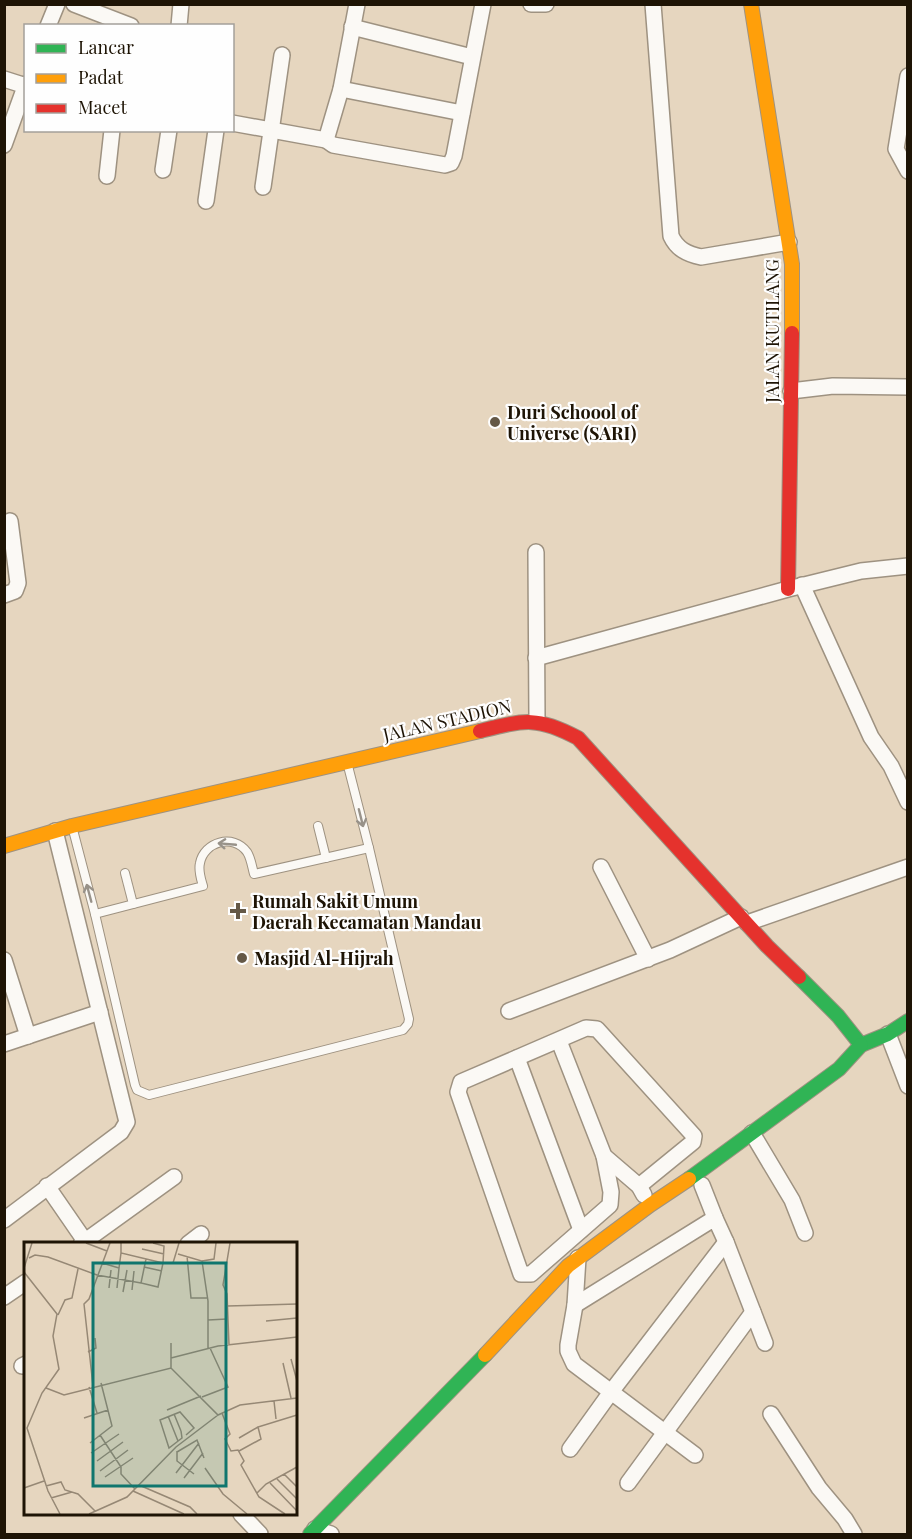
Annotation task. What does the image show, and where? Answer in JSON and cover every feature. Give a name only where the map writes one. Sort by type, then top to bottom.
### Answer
[{"type":"street","points":[[49,24],[57,4]]},
{"type":"street","points":[[74,4],[126,24]]},
{"type":"street","points":[[179,24],[181,4]]},
{"type":"street","points":[[326,140],[341,89],[357,4]]},
{"type":"street","points":[[234,123],[326,140],[333,145],[448,164],[454,156],[483,4]]},
{"type":"street","points":[[531,4],[546,4]]},
{"type":"street","points":[[653,4],[671,236],[675,244],[689,254],[701,257],[789,242]]},
{"type":"street","name":"JALAN KUTILANG","points":[[751,4],[789,242],[793,301],[791,391],[795,587]]},
{"type":"street","points":[[352,27],[472,57]]},
{"type":"street","points":[[263,187],[282,55]]},
{"type":"street","points":[[908,75],[896,149],[908,171]]},
{"type":"street","points":[[4,79],[24,85]]},
{"type":"street","points":[[4,145],[24,88]]},
{"type":"street","points":[[341,89],[462,113]]},
{"type":"street","points":[[107,176],[112,132]]},
{"type":"street","points":[[163,170],[169,132]]},
{"type":"street","points":[[206,201],[216,132]]},
{"type":"street","points":[[791,391],[833,386],[908,387]]},
{"type":"street","points":[[4,595],[15,591],[18,583],[10,520]]},
{"type":"street","points":[[536,552],[537,721]]},
{"type":"street","points":[[536,658],[795,587],[861,571],[908,566]]},
{"type":"street","points":[[795,587],[871,737],[891,766],[908,802]]},
{"type":"street","name":"JALAN STADION","points":[[4,846],[72,826],[347,761],[415,747],[510,723],[537,721],[578,738],[744,920],[838,1016],[861,1045]]},
{"type":"street","points":[[4,1220],[121,1132],[127,1122],[55,831]]},
{"type":"street","points":[[601,867],[648,959]]},
{"type":"street","points":[[509,1011],[744,920],[908,867]]},
{"type":"street","points":[[5,966],[28,1036]]},
{"type":"street","points":[[4,1044],[100,1012]]},
{"type":"street","points":[[312,1532],[578,1258],[650,1205],[716,1161],[839,1069],[861,1045],[888,1034],[908,1021]]},
{"type":"street","points":[[559,1041],[604,1156],[611,1202],[605,1210],[531,1274],[521,1274],[518,1271],[458,1092],[461,1082],[586,1028],[597,1029],[693,1133],[693,1142],[639,1186]]},
{"type":"street","points":[[888,1034],[908,1086]]},
{"type":"street","points":[[517,1058],[581,1230]]},
{"type":"street","points":[[753,1133],[792,1200],[805,1233]]},
{"type":"street","points":[[604,1156],[639,1186],[650,1205]]},
{"type":"street","points":[[48,1186],[84,1242],[174,1178]]},
{"type":"street","points":[[702,1185],[765,1343]]},
{"type":"street","points":[[575,1305],[715,1218]]},
{"type":"street","points":[[191,1242],[201,1234]]},
{"type":"street","points":[[570,1449],[726,1242]]},
{"type":"street","points":[[578,1258],[575,1305],[568,1340],[568,1351],[574,1364],[695,1455]]},
{"type":"street","points":[[4,1297],[24,1283]]},
{"type":"street","points":[[628,1483],[753,1312]]},
{"type":"street","points":[[771,1414],[819,1488],[854,1534]]},
{"type":"street","points":[[242,1515],[260,1534]]},
{"type":"street","points":[[312,1532],[331,1534]]},
{"type":"lane","points":[[72,826],[135,1085],[137,1090],[149,1095],[403,1030],[409,1020],[347,761]]},
{"type":"lane","points":[[318,826],[326,858]]},
{"type":"lane","points":[[95,914],[203,886],[199,871],[200,862],[209,847],[216,843],[226,841],[240,846],[247,852],[254,874],[369,848]]},
{"type":"lane","points":[[125,873],[133,904]]},
{"type":"traffic: fast","points":[[799,977],[838,1016],[861,1045],[888,1034],[908,1021]]},
{"type":"traffic: fast","points":[[689,1179],[839,1069],[861,1045]]},
{"type":"traffic: fast","points":[[310,1534],[485,1355]]},
{"type":"traffic: slow","points":[[751,4],[792,264],[792,333]]},
{"type":"traffic: slow","points":[[4,846],[72,826],[480,731]]},
{"type":"traffic: slow","points":[[485,1355],[568,1266],[689,1179]]},
{"type":"traffic: jam","points":[[788,589],[792,333]]},
{"type":"traffic: jam","points":[[480,731],[508,724],[530,722],[552,726],[578,738],[767,946],[799,977]]},
{"type":"place","name":"Duri Schoool of Universe (SARI)","points":[[495,422]]},
{"type":"place","name":"Rumah Sakit Umum Daerah Kecamatan Mandau","points":[[238,911]]},
{"type":"place","name":"Masjid Al-Hijrah","points":[[242,958]]}]
